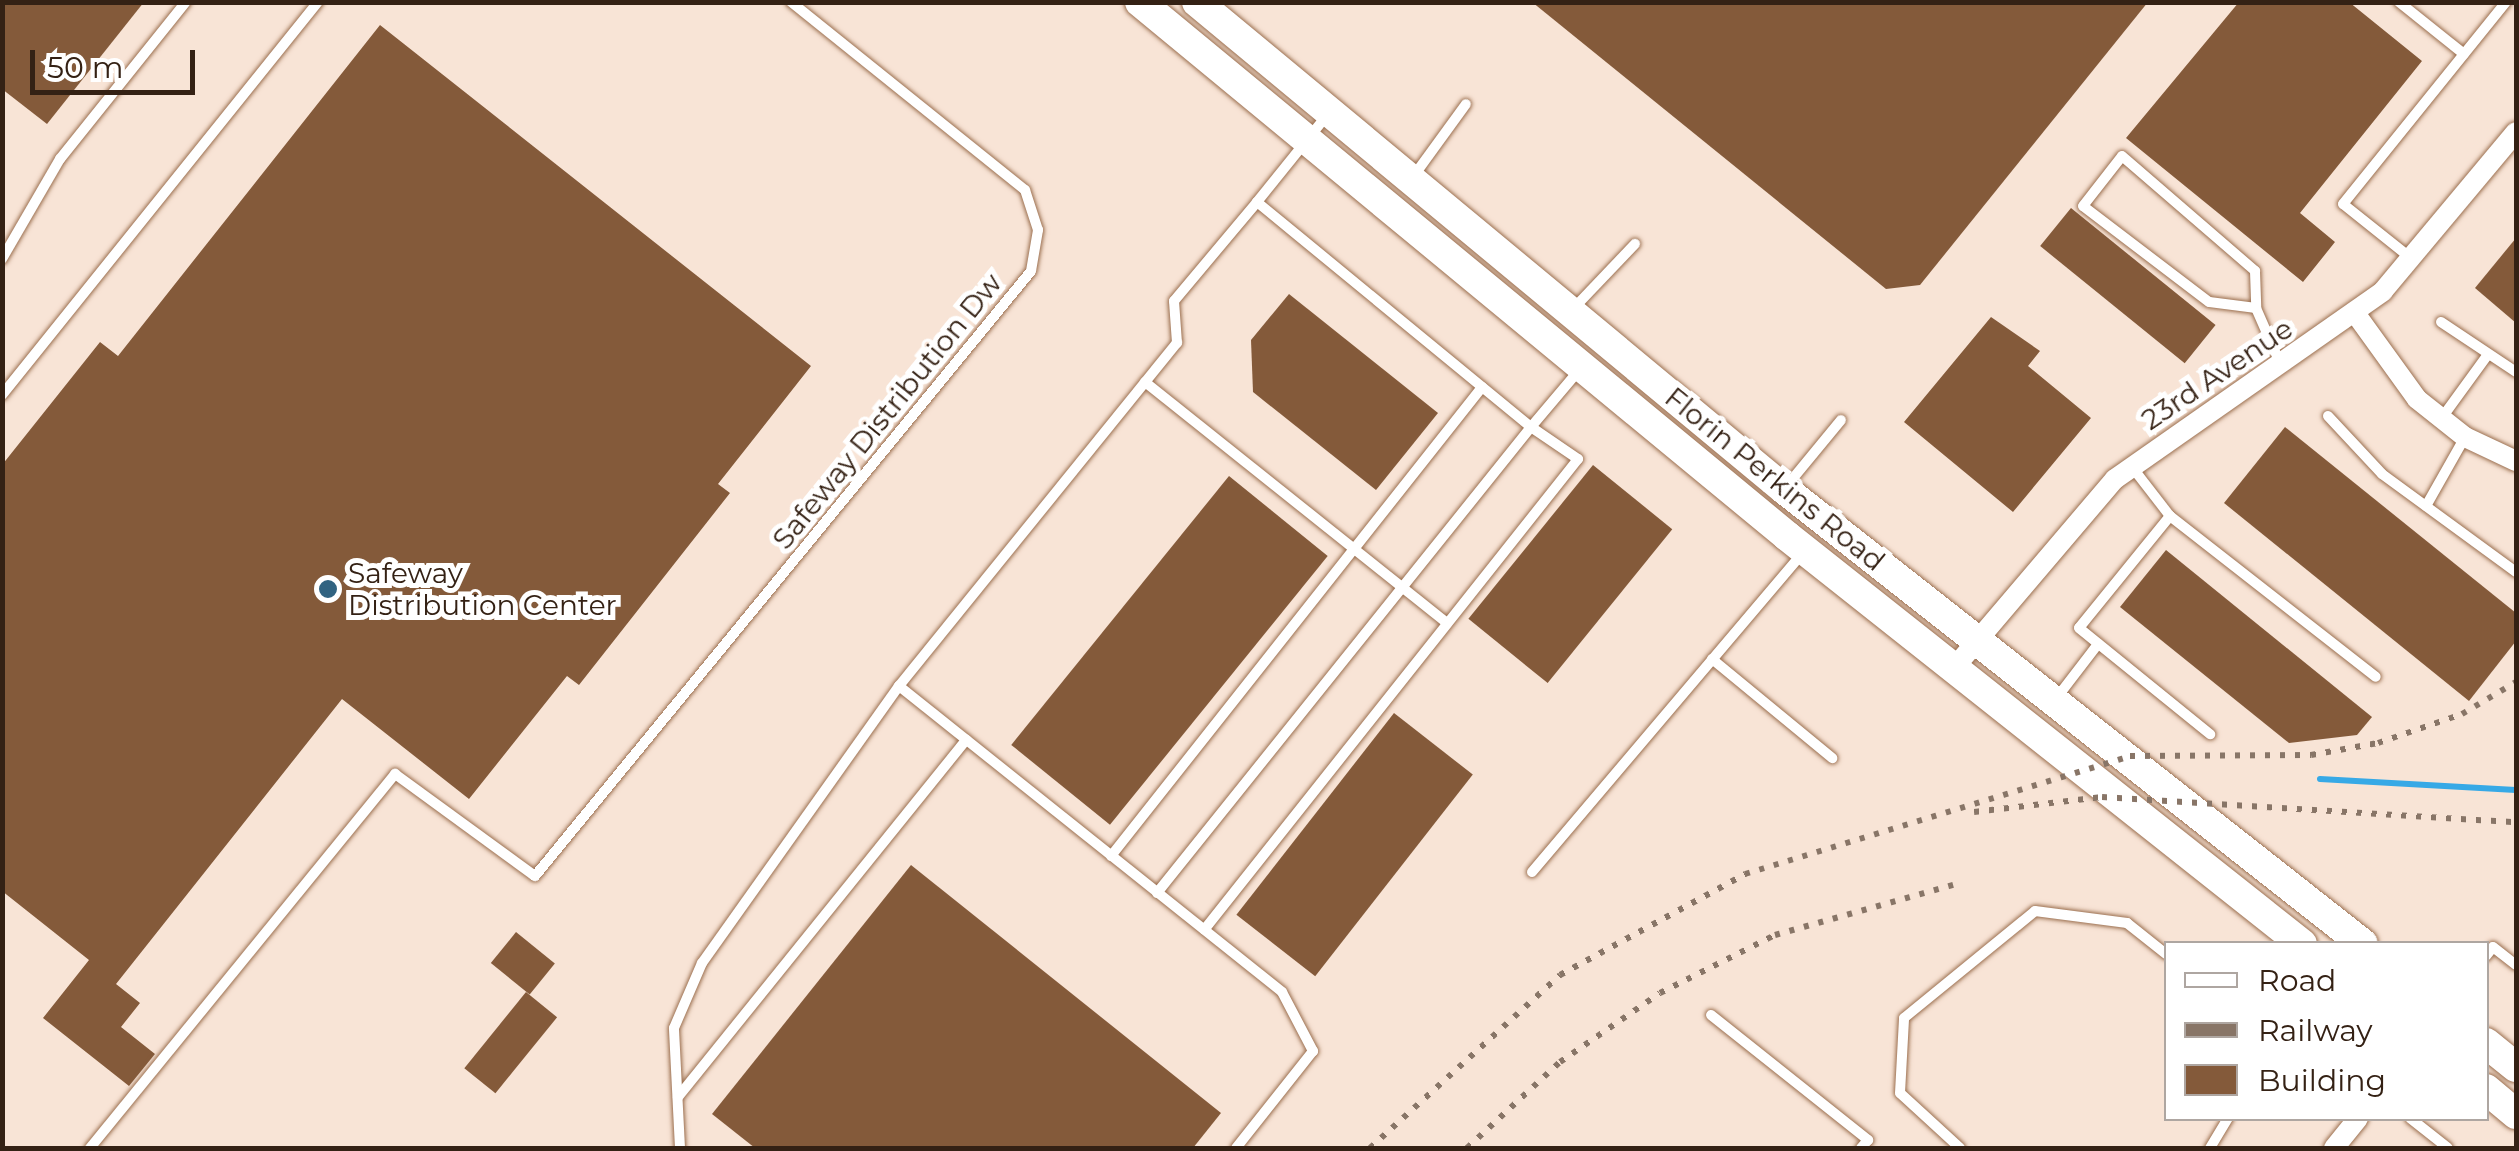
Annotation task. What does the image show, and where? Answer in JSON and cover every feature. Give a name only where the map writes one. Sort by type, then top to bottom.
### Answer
[{"type":"main road","name":"Florin Perkins Road","points":[[1140,2],[1804,550],[2298,941]]},
{"type":"main road","name":"Florin Perkins Road","points":[[1197,3],[1784,489],[2359,941]]},
{"type":"main road","points":[[2489,1045],[2516,1067]]},
{"type":"main road","points":[[2489,1092],[2516,1114]]},
{"type":"street","name":"23rd Avenue","points":[[1954,668],[2131,466],[2355,313],[2413,259],[2516,132]]},
{"type":"street","points":[[2355,313],[2441,420],[2465,437],[2516,461]]},
{"type":"street","points":[[2334,1148],[2356,1121]]},
{"type":"lane","points":[[2,259],[60,160],[186,2]]},
{"type":"lane","points":[[2,395],[318,2]]},
{"type":"lane","name":"Safeway Distribution Dw","points":[[90,1148],[394,774],[535,876],[1030,271],[1038,230],[1025,190],[791,2]]},
{"type":"lane","points":[[2399,2],[2464,54]]},
{"type":"lane","points":[[2413,259],[2344,204],[2503,3]]},
{"type":"lane","points":[[1412,178],[1466,104]]},
{"type":"lane","points":[[680,1148],[672,1045],[689,986],[899,686],[1176,343],[1174,300],[1329,113]]},
{"type":"lane","points":[[2256,308],[2209,302],[2084,206],[2122,156],[2256,271],[2256,308],[2281,364]]},
{"type":"lane","points":[[1204,930],[1578,459],[1530,427],[1257,202]]},
{"type":"lane","points":[[1569,314],[1635,244]]},
{"type":"lane","points":[[2441,322],[2486,357],[2516,372]]},
{"type":"lane","points":[[2441,420],[2486,357]]},
{"type":"lane","points":[[1158,893],[1581,368]]},
{"type":"lane","points":[[1145,382],[1448,623]]},
{"type":"lane","points":[[1111,856],[1482,387]]},
{"type":"lane","points":[[2328,416],[2426,506],[2516,572]]},
{"type":"lane","points":[[1784,489],[1841,420]]},
{"type":"lane","points":[[2426,506],[2465,437]]},
{"type":"lane","points":[[2131,466],[2170,516],[2376,677]]},
{"type":"lane","points":[[2170,516],[2078,628],[2210,734]]},
{"type":"lane","points":[[1532,872],[1804,550]]},
{"type":"lane","points":[[2054,700],[2098,644]]},
{"type":"lane","points":[[1712,659],[1832,758]]},
{"type":"lane","points":[[899,686],[1282,992],[1313,1051],[1236,1148]]},
{"type":"lane","points":[[678,1097],[966,740]]},
{"type":"lane","points":[[1960,1148],[1900,1092],[1904,1018],[2036,911],[2126,923],[2164,952]]},
{"type":"lane","points":[[2489,952],[2493,947],[2516,965]]},
{"type":"lane","points":[[1712,1015],[1868,1140],[1861,1148]]},
{"type":"lane","points":[[2210,1148],[2226,1121]]},
{"type":"lane","points":[[2414,1121],[2448,1148]]},
{"type":"building","points":[[2,2],[144,2],[47,124],[2,89]]},
{"type":"building","points":[[1532,2],[2148,2],[1920,285],[1886,289]]},
{"type":"building","points":[[2239,2],[2349,2],[2422,61],[2300,213],[2335,242],[2303,282],[2126,138]]},
{"type":"building","name":"Safeway Distribution Center","points":[[380,25],[811,366],[718,484],[730,493],[579,685],[567,676],[469,799],[342,699],[116,984],[140,1003],[121,1027],[155,1054],[129,1086],[43,1018],[89,960],[2,891],[2,465],[100,342],[118,356]]},
{"type":"building","points":[[2071,208],[2216,325],[2185,363],[2040,246]]},
{"type":"building","points":[[2516,238],[2516,323],[2475,288]]},
{"type":"building","points":[[1289,294],[1438,413],[1376,490],[1253,392],[1251,340]]},
{"type":"building","points":[[1991,317],[2040,351],[2028,366],[2091,418],[2013,512],[1904,422]]},
{"type":"building","points":[[2285,427],[2516,613],[2516,641],[2469,701],[2224,503]]},
{"type":"building","points":[[1593,465],[1672,529],[1548,683],[1468,619]]},
{"type":"building","points":[[1229,476],[1328,556],[1110,825],[1011,745]]},
{"type":"building","points":[[2166,550],[2372,717],[2357,735],[2289,743],[2120,607]]},
{"type":"building","points":[[1394,713],[1473,775],[1315,976],[1236,915]]},
{"type":"building","points":[[911,865],[1221,1113],[1193,1148],[755,1148],[712,1114]]},
{"type":"building","points":[[516,932],[555,963],[530,995],[491,963]]},
{"type":"building","points":[[526,992],[557,1017],[495,1093],[464,1068]]},
{"type":"waterway","points":[[2320,779],[2516,790]]},
{"type":"railway","points":[[1370,1148],[1560,975],[1745,874],[2130,756],[2311,755],[2378,743],[2462,714],[2516,682]]},
{"type":"railway","points":[[1974,812],[2102,797],[2516,822]]},
{"type":"railway","points":[[1467,1148],[1560,1062],[1660,993],[1775,935],[1953,885]]},
{"type":"place","name":"Safeway Distribution Center","points":[[328,589]]}]
